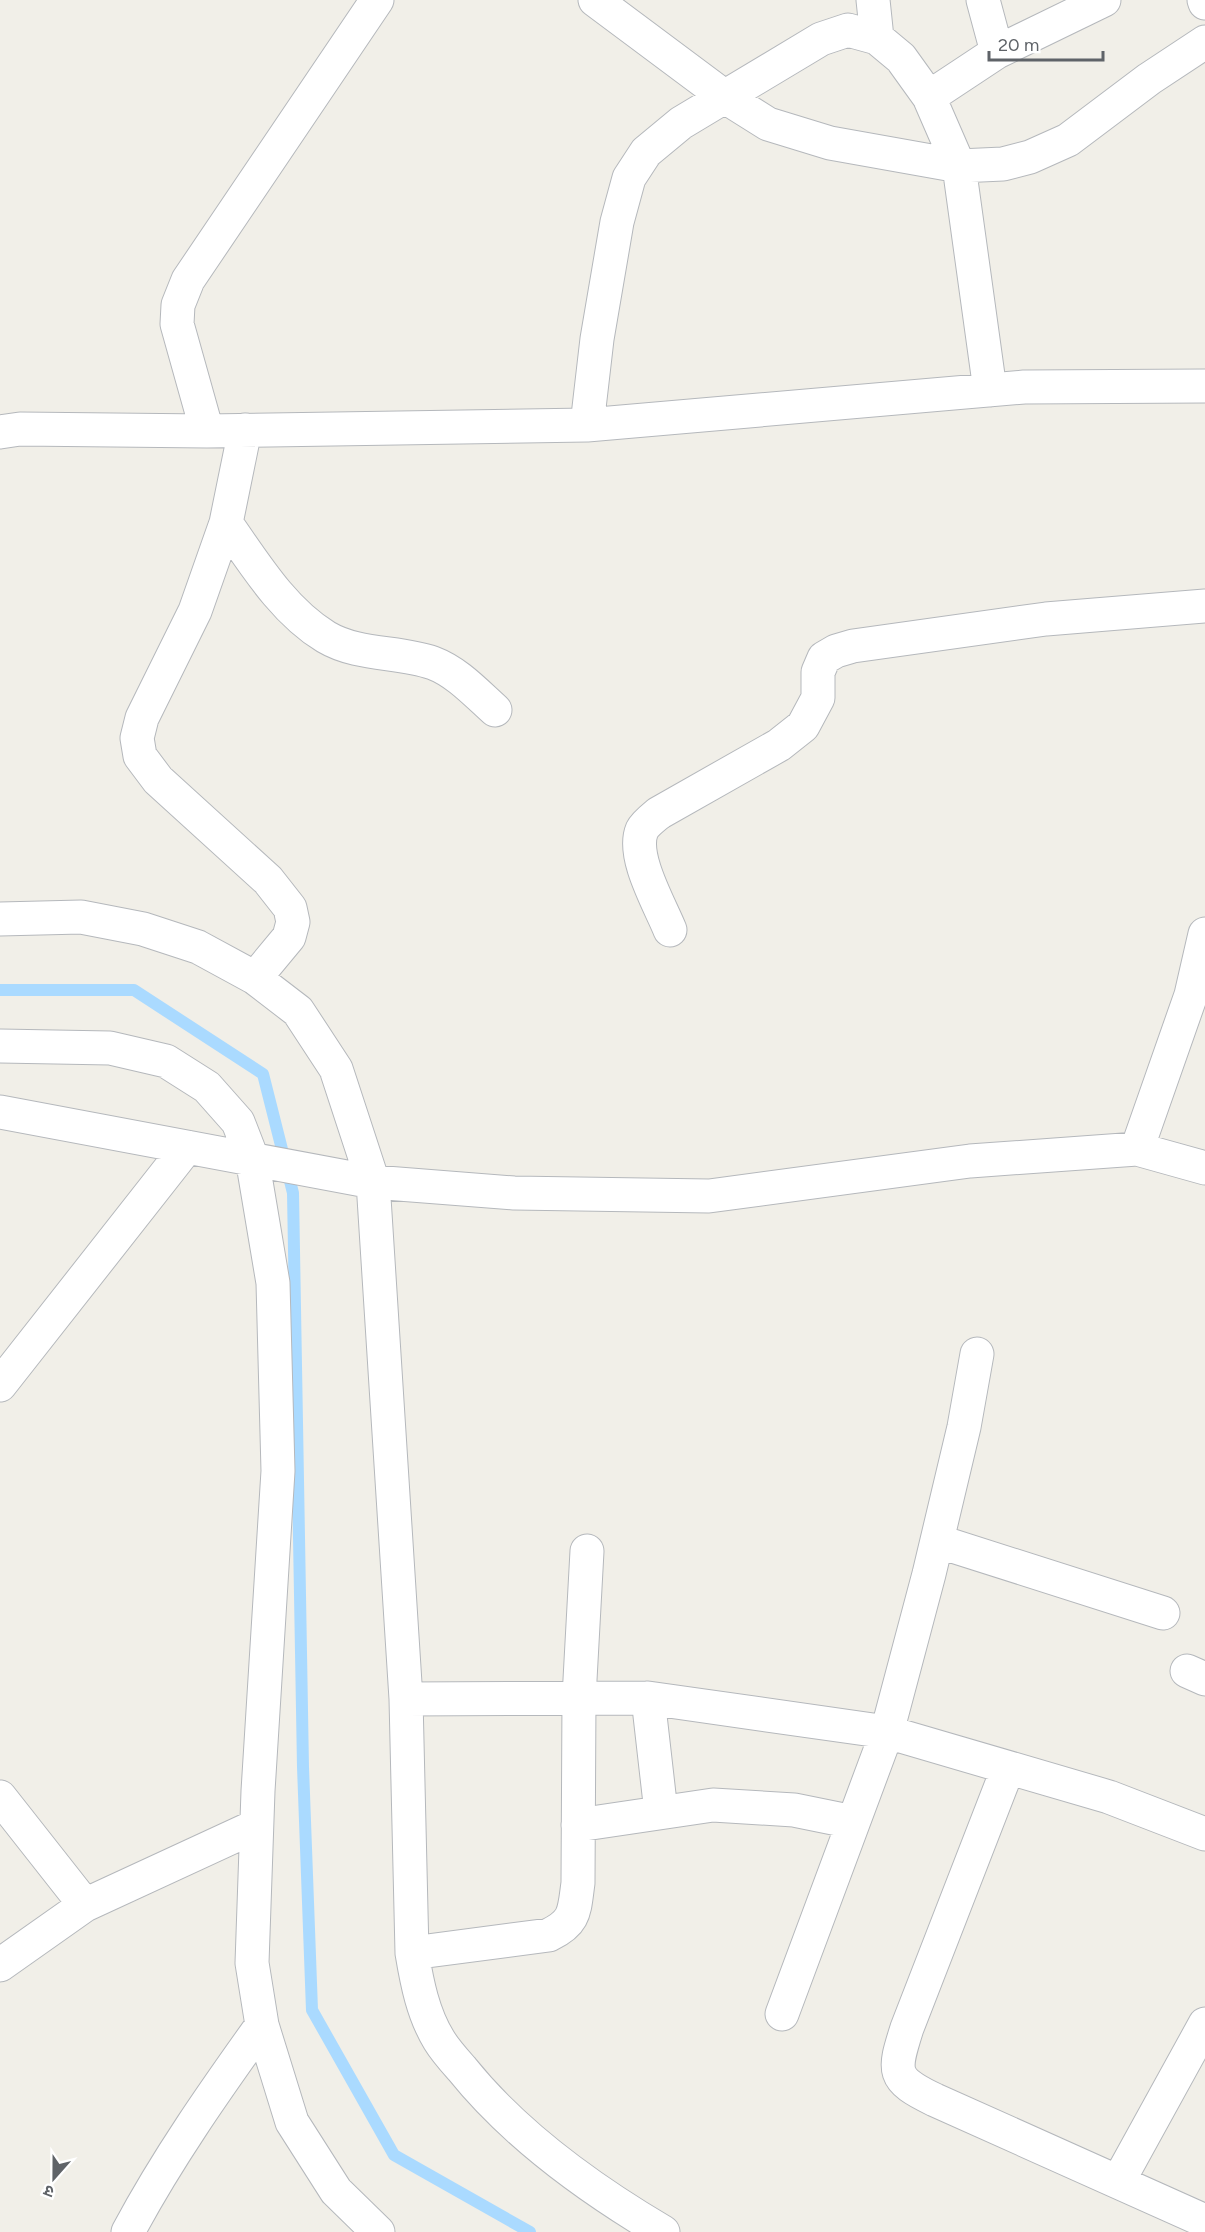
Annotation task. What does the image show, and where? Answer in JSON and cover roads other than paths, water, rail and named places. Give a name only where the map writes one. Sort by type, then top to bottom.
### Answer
[{"type":"street","points":[[207,431],[177,324],[178,305],[188,280],[376,0]]},
{"type":"street","points":[[595,0],[725,97],[768,124],[830,144],[959,166],[1003,164],[1021,160],[1068,140],[1149,79],[1205,42]]},
{"type":"street","points":[[873,0],[877,38]]},
{"type":"street","points":[[983,0],[997,52]]},
{"type":"street","points":[[929,97],[997,52],[1104,0]]},
{"type":"street","points":[[587,425],[597,339],[618,222],[629,178],[646,153],[681,123],[821,39],[848,30],[877,38],[901,58],[929,97],[959,166],[990,390]]},
{"type":"street","points":[[0,432],[20,429],[207,431],[587,425],[1024,387],[1205,386]]},
{"type":"street","points":[[245,430],[226,523],[195,611],[142,718],[136,738],[140,756],[158,780],[268,880],[290,908],[293,922],[289,937],[255,978]]},
{"type":"street","points":[[226,523],[261,574],[299,615],[327,638],[356,648],[434,664],[453,673],[495,710]]},
{"type":"street","points":[[670,930],[642,861],[638,843],[643,828],[659,813],[779,745],[804,726],[818,698],[818,672],[824,658],[853,646],[1034,621],[1205,606]]},
{"type":"street","points":[[0,919],[81,917],[143,929],[198,947],[255,978],[298,1011],[336,1069],[365,1181],[406,1699],[412,1953],[419,1993],[439,2040],[478,2089],[534,2141],[624,2209],[663,2232]]},
{"type":"street","points":[[1137,1149],[1191,995],[1205,934]]},
{"type":"street","points":[[0,1046],[110,1048],[166,1062],[207,1087],[238,1122],[257,1159],[273,1283],[278,1471],[256,1826],[252,1963],[262,2025],[292,2122],[336,2191],[378,2232]]},
{"type":"street","points":[[0,1112],[365,1181],[514,1193],[709,1196],[970,1161],[1137,1149],[1205,1168]]},
{"type":"street","points":[[0,1385],[187,1147]]},
{"type":"street","points":[[782,2014],[887,1732],[937,1541],[964,1427],[977,1353]]},
{"type":"street","points":[[937,1541],[1163,1614]]},
{"type":"street","points":[[412,1953],[549,1935],[566,1927],[574,1913],[578,1825],[579,1698],[588,1551]]},
{"type":"street","points":[[406,1699],[648,1698],[887,1732],[1109,1797],[1205,1834]]},
{"type":"street","points":[[648,1698],[661,1812]]},
{"type":"street","points":[[1008,1768],[907,2028],[897,2061],[900,2077],[913,2090],[1205,2221]]},
{"type":"street","points":[[0,1797],[85,1905]]},
{"type":"street","points":[[578,1825],[713,1805],[794,1809],[853,1822]]},
{"type":"street","points":[[0,1965],[85,1905],[256,1826]]},
{"type":"street","points":[[1119,2182],[1205,2024]]},
{"type":"street","points":[[128,2232],[151,2189],[205,2104],[262,2025]]},
{"type":"waterway","points":[[0,990],[134,990],[263,1074],[293,1193],[303,1767],[312,2010],[394,2155],[530,2232]]}]
